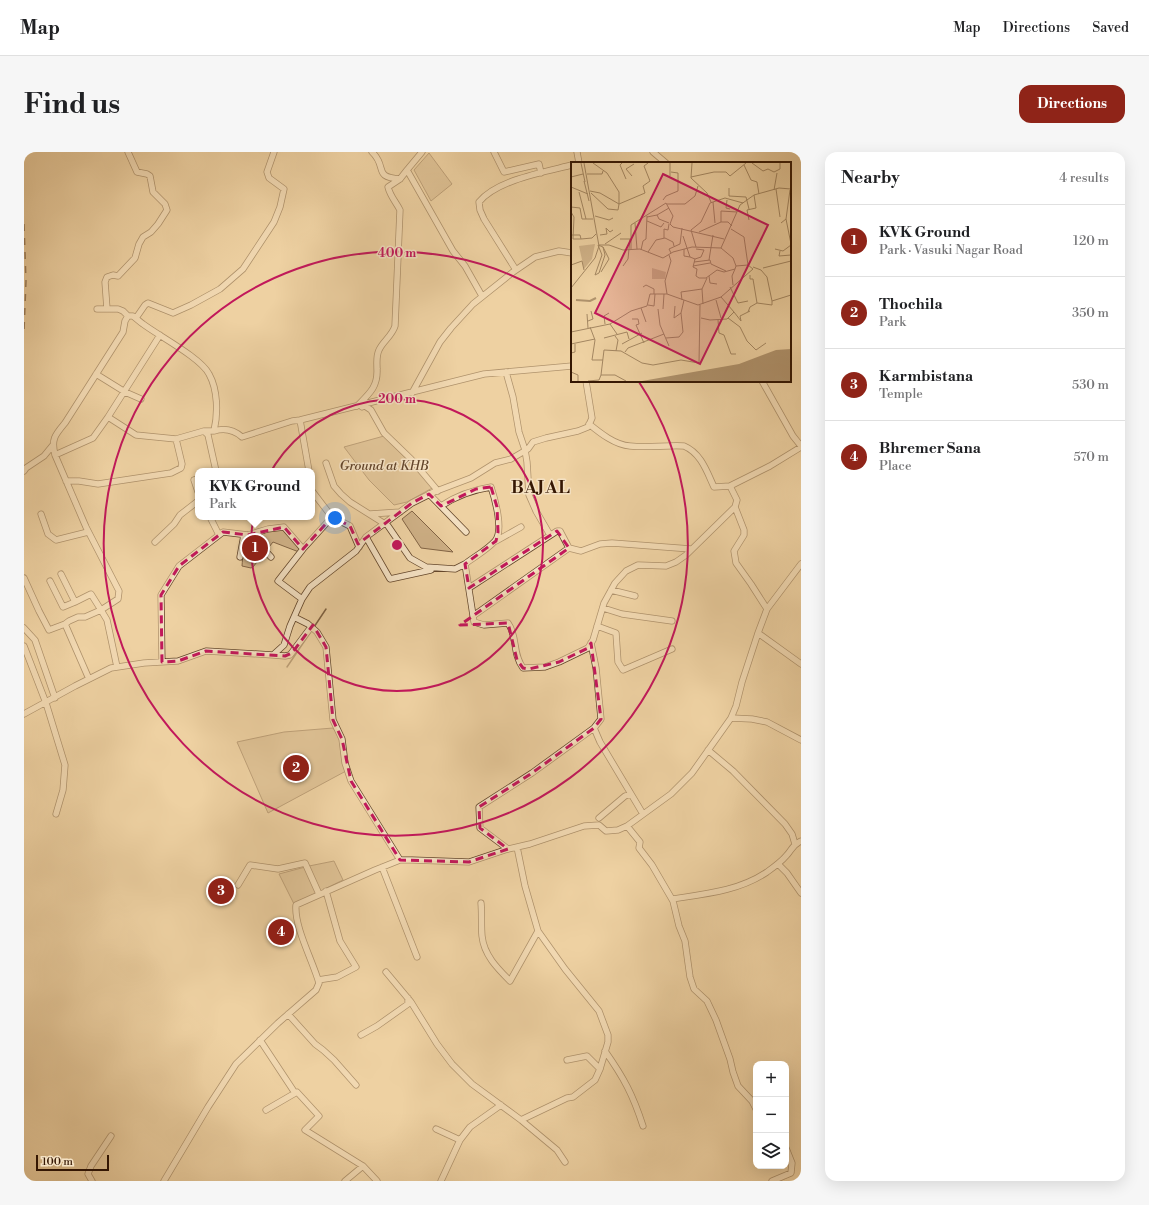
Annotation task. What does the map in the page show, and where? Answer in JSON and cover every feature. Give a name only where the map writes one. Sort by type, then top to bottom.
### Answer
[{"type":"street","points":[[107,309],[105,282],[107,276],[118,276],[127,268],[136,258],[139,244],[143,238],[151,232],[167,210],[165,204],[153,192],[150,176],[148,174],[137,172],[128,152]]},
{"type":"street","points":[[136,318],[148,303],[173,313],[191,305],[220,289],[243,270],[274,222],[280,207],[284,189],[269,178],[267,172],[274,152]]},
{"type":"street","points":[[372,152],[377,156],[386,177],[400,179]]},
{"type":"street","points":[[356,408],[371,392],[376,384],[378,351],[393,332],[395,326],[400,210],[397,203],[390,195],[388,187],[400,179],[422,152]]},
{"type":"street","points":[[494,152],[504,172],[539,164],[541,173]]},
{"type":"street","points":[[577,152],[578,162]]},
{"type":"street","points":[[653,152],[665,162]]},
{"type":"street","points":[[516,270],[484,219],[480,210],[479,202],[485,195],[500,186],[571,165]]},
{"type":"street","points":[[407,170],[453,251],[465,266],[482,296]]},
{"type":"street","points":[[412,392],[440,342],[464,312],[482,296],[536,257],[559,251],[571,253]]},
{"type":"street","points":[[96,309],[124,310],[128,316]]},
{"type":"street","points":[[128,316],[133,316],[136,318],[198,362],[209,373],[216,395],[216,422],[214,431]]},
{"type":"street","points":[[24,578],[49,630],[78,617],[85,617],[101,610],[118,599],[119,591],[88,532],[55,455],[53,445],[55,435],[123,332],[125,321],[128,316]]},
{"type":"street","points":[[55,455],[93,438],[125,392],[160,335]]},
{"type":"street","points":[[356,408],[484,374],[571,366]]},
{"type":"street","points":[[506,372],[519,432],[525,450],[529,495],[536,511],[550,535]]},
{"type":"street","points":[[96,374],[125,392],[141,399]]},
{"type":"street","points":[[273,655],[284,645],[302,599],[310,587],[356,551],[366,537],[412,503],[429,494],[471,478],[495,464],[511,459],[528,449],[533,442],[578,432],[588,427],[592,418],[586,382]]},
{"type":"street","points":[[589,424],[609,438],[630,446],[684,446],[691,449],[703,463],[714,487],[730,486],[770,466],[801,446],[763,382]]},
{"type":"street","points":[[367,404],[371,392]]},
{"type":"street","points":[[108,417],[136,434],[176,439],[204,430],[214,431],[221,429],[237,432],[242,437],[292,421],[365,406],[371,410],[384,433],[412,459],[438,491]]},
{"type":"street","points":[[300,420],[308,468]]},
{"type":"street","points":[[204,430],[208,436],[215,468]]},
{"type":"street","points":[[66,481],[79,481],[98,484],[171,473],[181,468],[182,464],[176,439]]},
{"type":"street","points":[[24,471],[44,456],[53,445]]},
{"type":"street","points":[[326,463],[334,486],[341,494],[350,502],[385,523],[410,558],[426,567],[455,568],[465,564],[496,541],[521,527]]},
{"type":"street","points":[[465,564],[474,622],[484,625],[508,623],[512,629],[517,660],[523,668],[545,667],[588,648],[611,590],[626,571],[638,565],[666,566],[676,562],[735,507],[737,500],[730,486]]},
{"type":"street","points":[[441,506],[476,489],[491,487],[497,508],[498,532],[496,541]]},
{"type":"street","points":[[429,494],[466,532]]},
{"type":"street","points":[[315,496],[332,517],[350,526],[359,547]]},
{"type":"street","points":[[155,542],[174,524],[180,515],[195,503]]},
{"type":"street","points":[[735,507],[744,530],[744,534],[734,551],[736,563],[768,609]]},
{"type":"street","points":[[370,514],[400,512]]},
{"type":"street","points":[[41,514],[48,534],[56,540],[88,532]]},
{"type":"street","points":[[302,599],[278,581],[303,549],[332,517]]},
{"type":"street","points":[[212,520],[219,535]]},
{"type":"street","points":[[246,535],[268,529],[284,527],[303,549]]},
{"type":"street","points":[[469,588],[550,535],[559,531],[569,548],[581,551],[600,544],[612,543],[691,549]]},
{"type":"street","points":[[162,662],[161,595],[179,566],[224,532],[252,537],[271,557]]},
{"type":"street","points":[[240,557],[246,535]]},
{"type":"street","points":[[366,537],[390,579],[439,568]]},
{"type":"street","points":[[473,616],[569,548]]},
{"type":"street","points":[[164,1181],[208,1107],[236,1064],[288,1014],[316,990],[319,982],[301,934],[295,911],[296,905],[400,860],[469,862],[584,826],[599,825],[606,831],[618,830],[627,826],[671,794],[692,773],[731,718],[758,633],[768,609],[801,564]]},
{"type":"street","points":[[61,574],[75,602]]},
{"type":"street","points":[[50,581],[63,607],[91,594],[107,620],[118,667]]},
{"type":"street","points":[[611,590],[634,596]]},
{"type":"street","points":[[603,608],[622,614],[672,621]]},
{"type":"street","points":[[294,617],[313,628],[326,647],[333,720],[342,739],[345,763],[352,781],[400,860]]},
{"type":"street","points":[[65,624],[89,680]]},
{"type":"street","points":[[597,626],[616,633],[618,662],[623,670],[672,649]]},
{"type":"street","points":[[24,628],[35,640],[55,698]]},
{"type":"street","points":[[24,714],[111,668],[144,663],[178,661],[206,651],[285,656],[290,654],[313,628]]},
{"type":"street","points":[[758,633],[801,664]]},
{"type":"street","points":[[508,849],[480,828],[479,807],[532,773],[594,728],[601,719],[596,668],[591,643]]},
{"type":"street","points":[[24,646],[27,661],[46,703],[65,765],[63,790],[56,814]]},
{"type":"street","points":[[731,718],[752,719],[767,722],[801,740]]},
{"type":"street","points":[[594,728],[600,742],[643,814]]},
{"type":"street","points":[[708,750],[733,771],[785,824],[792,834],[795,844]]},
{"type":"street","points":[[599,818],[625,796],[632,794]]},
{"type":"street","points":[[627,826],[640,842],[639,848],[652,865],[672,899],[685,941],[690,977],[694,989],[707,1001],[716,1020],[738,1086],[753,1103]]},
{"type":"street","points":[[672,899],[732,888],[765,873],[778,864],[795,844],[801,841]]},
{"type":"street","points":[[517,847],[525,886],[538,931],[564,969],[598,1012],[608,1034],[600,1069],[595,1080],[573,1097],[567,1098],[521,1120]]},
{"type":"street","points":[[238,885],[250,865],[278,869],[305,863],[319,894]]},
{"type":"street","points":[[778,864],[787,873],[801,893]]},
{"type":"street","points":[[382,867],[417,957]]},
{"type":"street","points":[[318,980],[337,977],[356,967],[340,941],[326,891]]},
{"type":"street","points":[[481,904],[482,936],[486,950],[491,961],[510,981],[538,931]]},
{"type":"street","points":[[386,972],[408,998],[437,1044],[452,1064],[472,1084],[521,1120],[557,1150],[565,1162]]},
{"type":"street","points":[[361,1035],[377,1026],[408,1004],[408,998]]},
{"type":"street","points":[[288,1014],[315,1044],[334,1060],[356,1085]]},
{"type":"street","points":[[260,1040],[295,1093],[297,1092],[319,1116],[305,1130],[363,1166],[377,1181]]},
{"type":"street","points":[[605,1051],[625,1081],[636,1103],[643,1126]]},
{"type":"street","points":[[567,1060],[587,1056],[600,1069]]},
{"type":"street","points":[[266,1110],[295,1093]]},
{"type":"street","points":[[441,1181],[460,1140],[470,1127],[500,1106]]},
{"type":"street","points":[[436,1129],[460,1140]]},
{"type":"street","points":[[92,1181],[88,1174],[91,1166],[111,1136]]},
{"type":"street","points":[[789,1156],[792,1163],[792,1180]]},
{"type":"street","points":[[345,1181],[363,1166]]},
{"type":"street","points":[[772,1181],[791,1173]]},
{"type":"highlighted area","points":[[491,487],[497,507],[498,532],[496,541],[465,564],[469,588],[557,531],[569,548],[460,625],[508,623],[517,660],[523,668],[529,669],[559,662],[588,648],[591,643],[601,719],[594,728],[532,773],[479,807],[480,828],[508,849],[469,862],[400,860],[351,781],[342,739],[333,720],[326,647],[313,625],[292,653],[285,656],[206,651],[178,661],[162,662],[161,595],[179,566],[223,532],[248,535],[284,527],[303,549],[332,517],[350,526],[358,544],[412,503],[429,494],[441,506],[476,489]]},
{"type":"green space","points":[[429,153],[452,184],[431,201],[414,170]]},
{"type":"green space","name":"Ground at KHB","points":[[384,436],[434,487],[407,502],[394,505],[369,480],[344,447]]},
{"type":"green space","points":[[412,511],[453,552],[421,548],[402,519]]},
{"type":"green space","points":[[281,528],[301,549],[299,552],[273,542],[253,567],[242,566],[244,546],[250,537]]},
{"type":"green space","points":[[333,728],[339,736],[346,771],[268,813],[237,742],[284,732]]},
{"type":"green space","points":[[334,861],[343,880],[294,904],[279,874]]},
{"type":"waterway","points":[[314,627],[326,609]]},
{"type":"waterway","points":[[287,667],[312,630]]},
{"type":"railway","points":[[24,224],[26,281],[24,331]]},
{"type":"place","name":"KVK Ground","points":[[255,548]]},
{"type":"place","name":"Thochila","points":[[296,768]]},
{"type":"place","name":"Karmbistana","points":[[221,891]]},
{"type":"place","name":"Bhremer Sana","points":[[281,932]]},
{"type":"district","name":"BAJAL","points":[[541,488]]}]
